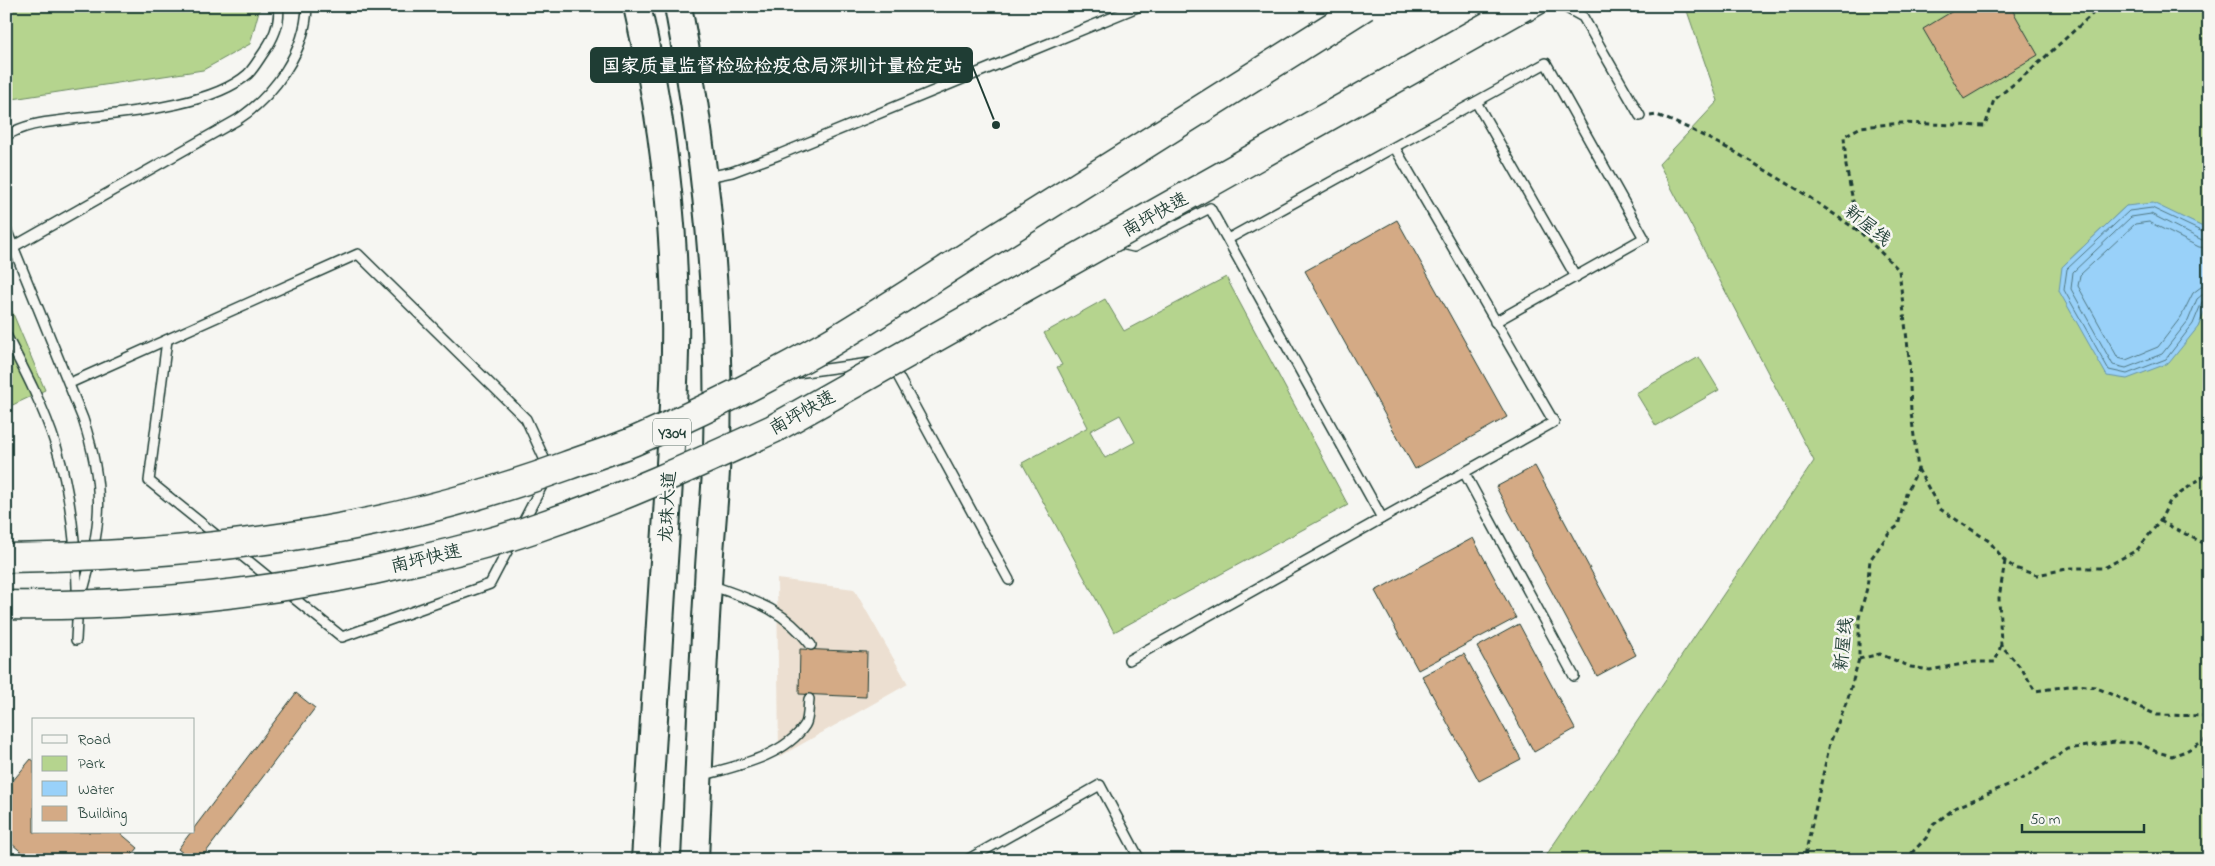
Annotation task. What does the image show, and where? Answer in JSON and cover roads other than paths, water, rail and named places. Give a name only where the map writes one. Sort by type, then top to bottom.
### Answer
[{"type":"highway","points":[[6,558],[81,557],[185,550],[283,539],[365,524],[455,503],[634,442],[729,397],[824,346],[1365,6]]},
{"type":"highway","name":"南坪快速","points":[[6,605],[116,603],[208,598],[302,585],[466,549],[540,527],[611,500],[697,464],[773,429],[1522,13]]},
{"type":"main road","name":"龙珠大道","points":[[638,6],[653,83],[666,172],[672,248],[675,351],[670,471],[646,860]]},
{"type":"main road","points":[[678,6],[692,84],[711,229],[722,382],[708,584],[695,860]]},
{"type":"lane","points":[[6,136],[17,129],[36,123],[130,112],[204,98],[224,90],[248,73],[270,43],[280,16],[278,6]]},
{"type":"lane","points":[[13,247],[238,120],[256,107],[274,86],[299,45],[306,25],[307,6]]},
{"type":"lane","points":[[704,178],[732,172],[778,155],[1140,6]]},
{"type":"lane","points":[[1522,13],[1546,6]]},
{"type":"lane","points":[[1563,6],[1582,18],[1640,116]]},
{"type":"lane","points":[[745,379],[868,364],[888,358],[945,333],[1114,243],[1451,58]]},
{"type":"lane","points":[[1228,239],[1546,63],[1644,238],[1495,322]]},
{"type":"lane","points":[[1476,102],[1576,277]]},
{"type":"lane","points":[[1128,660],[1554,422],[1395,148]]},
{"type":"lane","points":[[1114,243],[1134,246],[1210,208],[1382,518]]},
{"type":"lane","points":[[6,229],[70,383],[92,446],[98,474],[100,503],[92,559],[78,608]]},
{"type":"lane","points":[[70,383],[358,254],[526,420],[550,471],[490,584],[342,637],[149,481],[167,340]]},
{"type":"lane","points":[[6,335],[45,415],[65,480],[78,608],[76,640]]},
{"type":"lane","points":[[888,358],[1009,580]]},
{"type":"lane","points":[[1464,472],[1574,676]]},
{"type":"lane","points":[[708,584],[763,604],[787,619],[811,645]]},
{"type":"lane","points":[[699,777],[766,757],[788,742],[806,724],[809,698]]},
{"type":"lane","points":[[967,860],[1100,785],[1140,860]]},
{"type":"water","points":[[2153,203],[2209,230],[2209,300],[2198,327],[2169,363],[2127,379],[2107,376],[2059,291],[2062,267],[2126,206]]},
{"type":"place","name":"国家质量监督检验检疫总局深圳计量检定站","points":[[996,125]]}]
